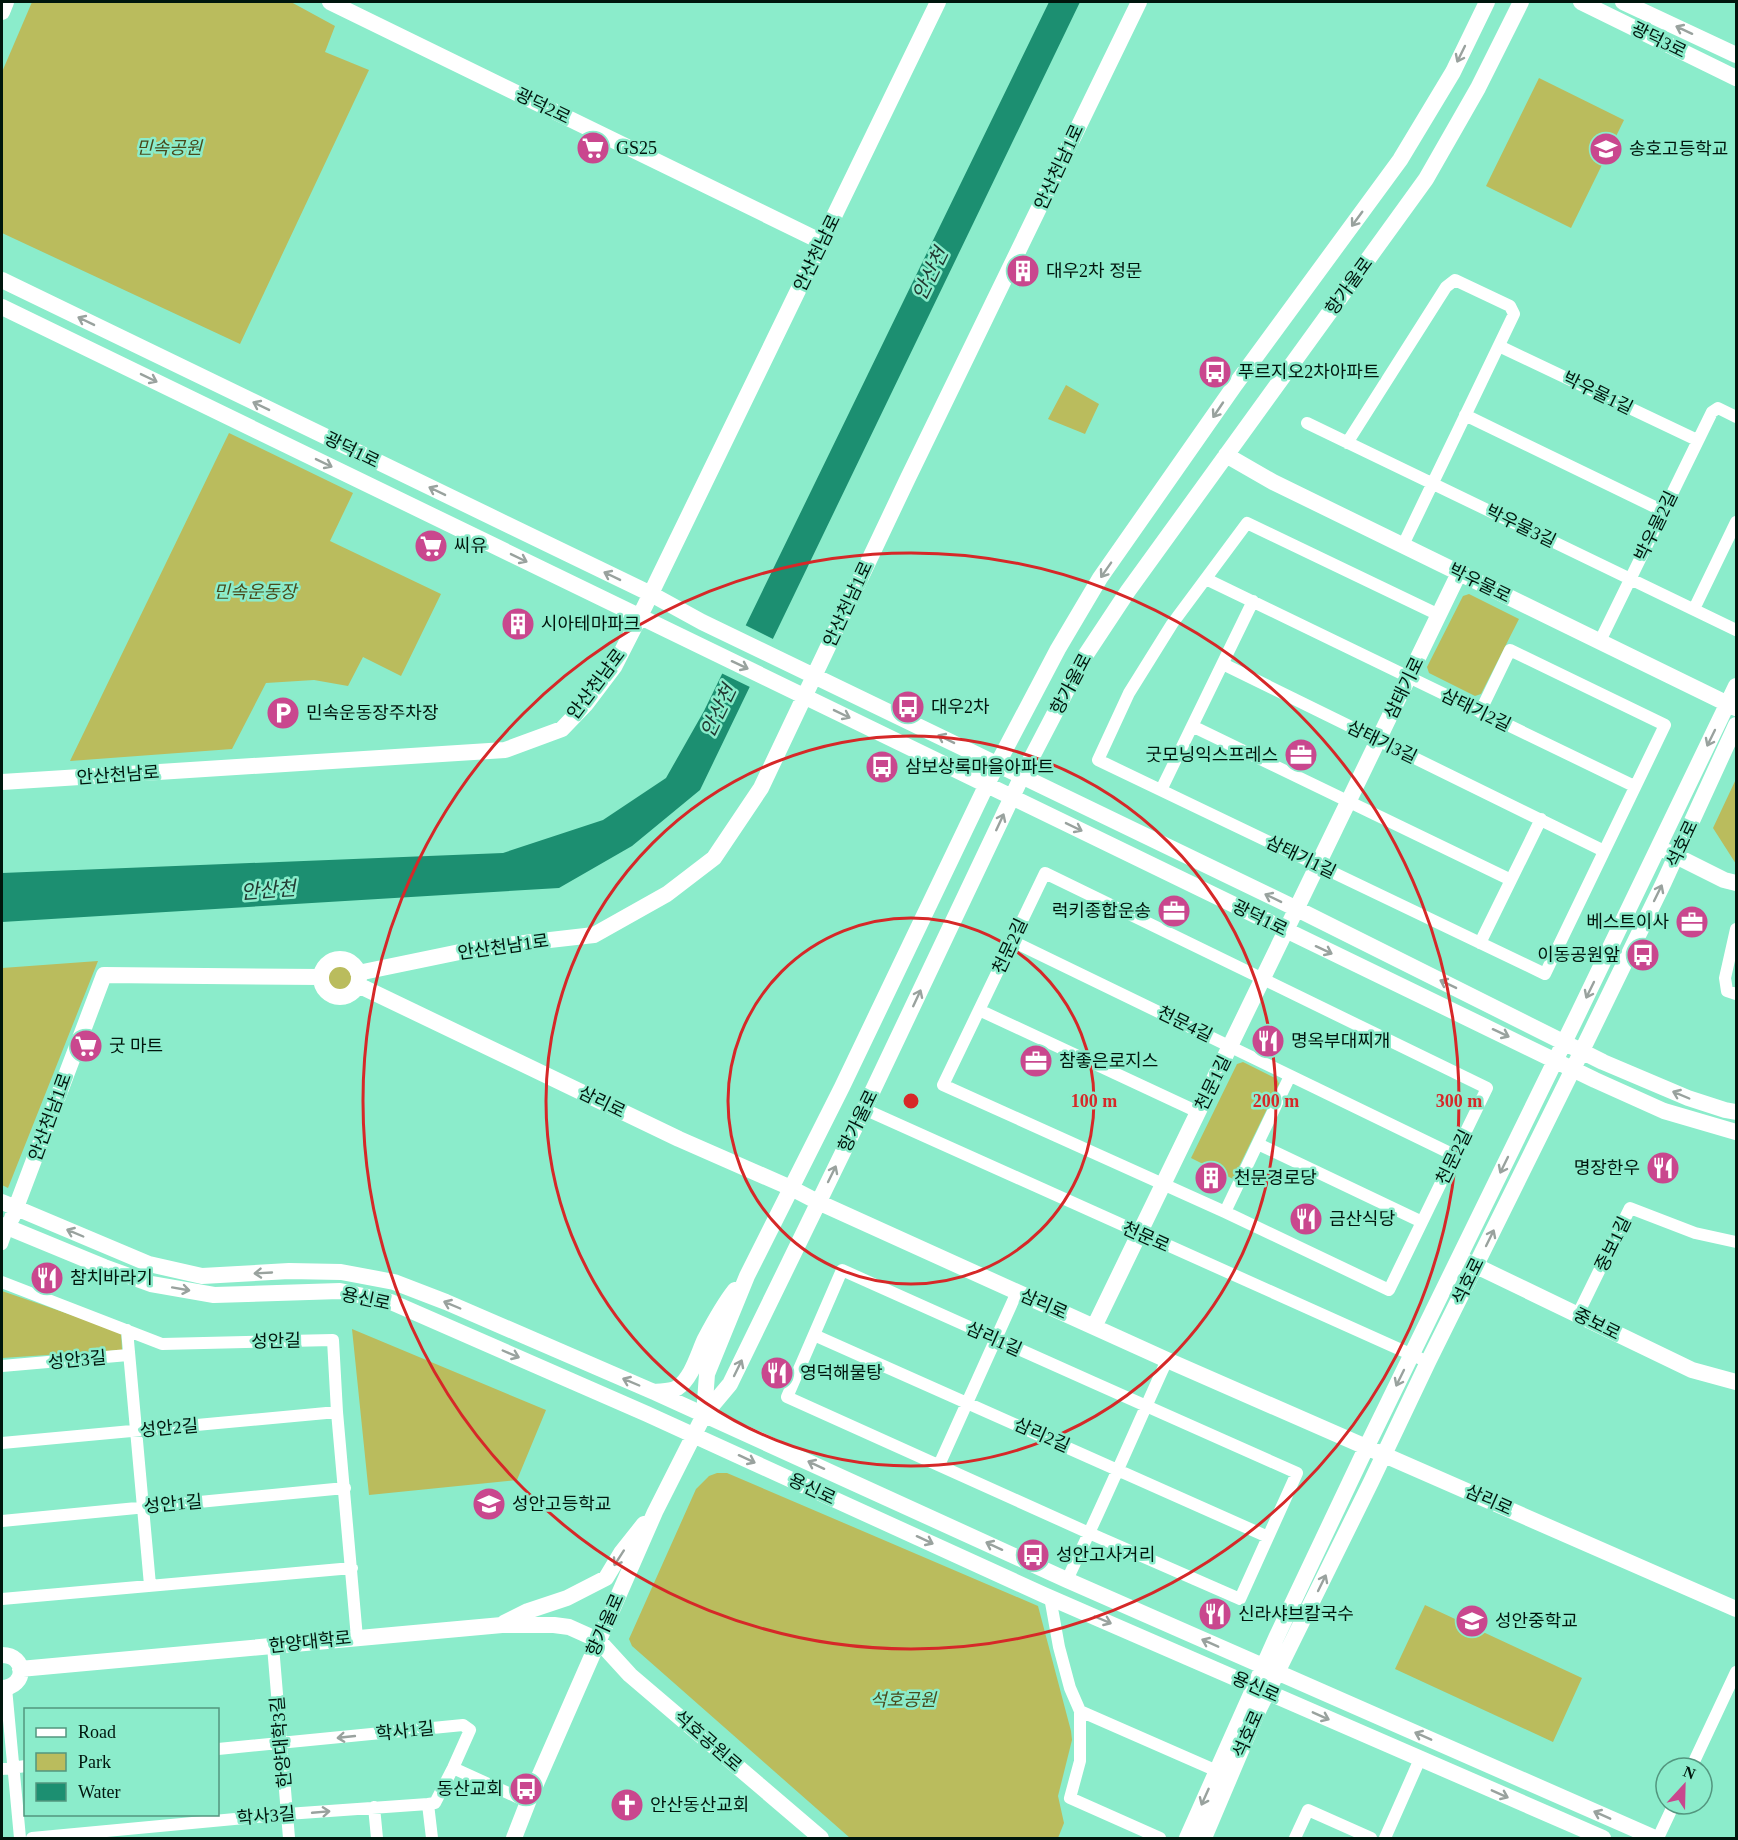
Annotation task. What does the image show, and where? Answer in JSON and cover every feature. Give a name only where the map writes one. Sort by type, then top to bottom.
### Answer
[{"type":"main road","points":[[2,12],[6,2]]},
{"type":"main road","name":"광덕2로","points":[[330,2],[822,242]]},
{"type":"main road","name":"안산천남로","points":[[2,782],[505,750],[562,729],[586,704],[614,667],[938,2]]},
{"type":"main road","name":"안산천남1로","points":[[358,979],[479,948],[594,935],[668,894],[714,858],[761,788],[901,491],[1139,2]]},
{"type":"main road","name":"항가울로","points":[[704,1415],[707,1374],[747,1276],[848,1076],[987,784],[1058,649],[1100,578],[1235,385],[1400,160],[1453,72],[1487,2]]},
{"type":"main road","name":"항가울로","points":[[514,1839],[655,1512],[704,1415],[730,1384],[1022,776],[1083,659],[1128,591],[1426,179],[1478,88],[1521,2]]},
{"type":"main road","name":"광덕3로","points":[[1581,2],[1737,78]]},
{"type":"main road","name":"광덕3로","points":[[1623,2],[1737,55]]},
{"type":"main road","name":"광덕1로","points":[[2,280],[651,594],[702,622],[999,764],[1604,1062],[1688,1098],[1737,1112]]},
{"type":"main road","name":"광덕1로","points":[[2,307],[1573,1069],[1664,1112],[1737,1132]]},
{"type":"main road","name":"박우물로","points":[[1226,455],[1273,482],[1732,706]]},
{"type":"main road","name":"삼태기로","points":[[1287,932],[1296,909],[1460,573]]},
{"type":"main road","name":"석호로","points":[[1271,1670],[1367,1446],[1659,847],[1732,706],[1737,686]]},
{"type":"main road","name":"석호로","points":[[1187,1839],[1217,1771],[1385,1454],[1676,856],[1737,724]]},
{"type":"main road","points":[[1659,847],[1724,880],[1737,883]]},
{"type":"main road","name":"천문1길","points":[[1094,1327],[1287,932]]},
{"type":"main road","points":[[336,960],[353,964],[358,979],[349,995],[338,997],[327,992],[321,982],[321,977],[326,965],[336,960]]},
{"type":"main road","name":"안산천남1로","points":[[5,1226],[9,1205],[104,975],[321,977]]},
{"type":"main road","name":"삼리로","points":[[358,979],[679,1139],[1167,1360],[1737,1609]]},
{"type":"main road","name":"용신로","points":[[9,1205],[149,1264],[202,1276],[289,1271],[340,1272],[394,1282],[654,1392],[1067,1580],[1657,1839]]},
{"type":"main road","name":"용신로","points":[[5,1226],[104,1267],[152,1284],[214,1295],[340,1291],[391,1302],[694,1435],[1050,1597],[1603,1839]]},
{"type":"main road","name":"중보로","points":[[1460,1257],[1692,1370],[1737,1382]]},
{"type":"main road","points":[[654,1392],[670,1391],[682,1383],[723,1306],[747,1276]]},
{"type":"main road","points":[[502,1625],[528,1611],[567,1598],[606,1578],[635,1533],[655,1512]]},
{"type":"main road","name":"한양대학로","points":[[20,1669],[502,1625],[569,1627],[598,1640]]},
{"type":"main road","name":"석호공원로","points":[[598,1640],[630,1675],[821,1839]]},
{"type":"main road","points":[[2,1655],[16,1660],[20,1669],[19,1679],[4,1688]]},
{"type":"main road","name":"석호로","points":[[1204,1839],[1261,1689]]},
{"type":"street","points":[[1347,443],[1446,287],[1455,280],[1510,306],[1514,314],[1403,545]]},
{"type":"street","name":"박우물1길","points":[[1499,346],[1697,440]]},
{"type":"street","name":"박우물2길","points":[[1600,641],[1712,412],[1718,408],[1737,417]]},
{"type":"street","points":[[1466,415],[1663,511]]},
{"type":"street","name":"박우물3길","points":[[1306,423],[1737,630]]},
{"type":"street","points":[[1694,609],[1737,522]]},
{"type":"street","name":"삼태기1길","points":[[1439,615],[1247,523],[1172,624],[1129,693],[1098,760],[1545,974],[1665,724],[1510,650],[1480,712]]},
{"type":"street","name":"삼태기2길","points":[[1206,579],[1634,786]]},
{"type":"street","points":[[1161,790],[1253,601]]},
{"type":"street","name":"삼태기3길","points":[[1222,664],[1604,851]]},
{"type":"street","points":[[1192,726],[1511,880]]},
{"type":"street","points":[[1480,943],[1541,819]]},
{"type":"street","name":"천문2길","points":[[1045,873],[1487,1088],[1389,1290],[1225,1212],[943,1085],[1012,941],[1045,873]]},
{"type":"street","points":[[1737,929],[1725,978],[1727,991],[1737,994]]},
{"type":"street","name":"천문4길","points":[[1012,941],[1454,1155]]},
{"type":"street","points":[[979,1010],[1198,1112]]},
{"type":"street","points":[[1225,1212],[1290,1076]]},
{"type":"street","name":"천문로","points":[[864,1109],[1428,1362]]},
{"type":"street","points":[[1258,1144],[1422,1222]]},
{"type":"street","name":"중보1길","points":[[1578,1314],[1630,1208],[1695,1233],[1737,1242]]},
{"type":"street","points":[[2,1244],[5,1226]]},
{"type":"street","name":"삼리1길","points":[[842,1270],[1297,1473],[1240,1599],[787,1397],[814,1335],[842,1270]]},
{"type":"street","name":"성안길","points":[[2,1282],[162,1344],[333,1340],[357,1638]]},
{"type":"street","points":[[939,1465],[1017,1292]]},
{"type":"street","name":"성안3길","points":[[2,1366],[128,1355],[127,1330]]},
{"type":"street","name":"삼리2길","points":[[814,1335],[1268,1537]]},
{"type":"street","points":[[128,1355],[150,1585]]},
{"type":"street","points":[[1067,1580],[1167,1360]]},
{"type":"street","name":"성안2길","points":[[2,1443],[337,1412]]},
{"type":"street","name":"성안1길","points":[[2,1521],[345,1488]]},
{"type":"street","points":[[2,1599],[352,1568]]},
{"type":"street","points":[[1050,1597],[1059,1647],[1070,1688],[1080,1711],[1080,1761],[1070,1798],[1160,1839]]},
{"type":"street","name":"한양대학3길","points":[[273,1646],[290,1839]]},
{"type":"street","points":[[1697,1756],[1737,1672]]},
{"type":"street","points":[[4,1688],[20,1839]]},
{"type":"street","name":"석호로","points":[[1080,1711],[1217,1771]]},
{"type":"street","name":"학사1길","points":[[219,1749],[463,1725],[470,1730],[435,1803],[428,1804]]},
{"type":"street","points":[[1385,1839],[1420,1759]]},
{"type":"street","points":[[453,1768],[528,1802]]},
{"type":"street","points":[[428,1804],[432,1839]]},
{"type":"street","name":"학사3길","points":[[32,1839],[287,1814],[428,1804]]},
{"type":"street","points":[[374,1807],[377,1839]]},
{"type":"street","points":[[1295,1839],[1308,1810],[1371,1839]]},
{"type":"street","points":[[1657,1839],[1668,1816]]},
{"type":"green space","name":"민속공원","points":[[32,2],[291,2],[335,26],[325,52],[369,70],[240,344],[2,233],[2,72]]},
{"type":"green space","points":[[1539,78],[1624,120],[1571,228],[1486,186]]},
{"type":"green space","points":[[1066,385],[1099,404],[1085,434],[1048,419]]},
{"type":"green space","name":"민속운동장","points":[[229,433],[353,493],[330,541],[441,594],[401,676],[363,657],[348,686],[314,680],[266,683],[232,749],[70,761]]},
{"type":"green space","points":[[1469,594],[1519,619],[1481,694],[1475,696],[1429,673],[1427,667],[1463,596]]},
{"type":"green space","points":[[1736,779],[1736,864],[1713,828]]},
{"type":"green space","points":[[98,961],[8,1188],[2,1185],[2,968]]},
{"type":"green space","points":[[340,966],[348,970],[352,978],[348,986],[340,990],[332,986],[328,978],[332,970]]},
{"type":"green space","points":[[1243,1062],[1277,1079],[1279,1084],[1233,1179],[1191,1158],[1237,1064]]},
{"type":"green space","points":[[2,1291],[121,1332],[122,1350],[2,1358]]},
{"type":"green space","points":[[352,1329],[546,1410],[517,1480],[369,1495]]},
{"type":"green space","name":"석호공원","points":[[727,1473],[1038,1606],[1072,1740],[1058,1796],[1064,1823],[1058,1838],[850,1838],[632,1646],[629,1639],[696,1489],[709,1476]]},
{"type":"green space","points":[[1425,1605],[1582,1678],[1553,1742],[1395,1669]]},
{"type":"water","name":"안산천","points":[[1049,2],[1080,2],[700,790],[632,846],[559,888],[2,922],[2,873],[503,853],[603,820],[666,778],[704,711]]},
{"type":"pier","points":[[743,624],[775,640],[752,688],[719,672]]},
{"type":"place","name":"GS25","points":[[593,148]]},
{"type":"place","name":"송호고등학교","points":[[1606,149]]},
{"type":"place","name":"대우2차 정문","points":[[1023,271]]},
{"type":"place","name":"푸르지오2차아파트","points":[[1215,372]]},
{"type":"place","name":"씨유","points":[[431,546]]},
{"type":"place","name":"시아테마파크","points":[[518,624]]},
{"type":"place","name":"대우2차","points":[[908,707]]},
{"type":"place","name":"민속운동장주차장","points":[[283,713]]},
{"type":"place","name":"굿모닝익스프레스","points":[[1301,755]]},
{"type":"place","name":"삼보상록마을아파트","points":[[882,767]]},
{"type":"place","name":"럭키종합운송","points":[[1174,911]]},
{"type":"place","name":"베스트이사","points":[[1692,922]]},
{"type":"place","name":"이동공원앞","points":[[1643,955]]},
{"type":"place","name":"명옥부대찌개","points":[[1268,1041]]},
{"type":"place","name":"굿 마트","points":[[86,1046]]},
{"type":"place","name":"참좋은로지스","points":[[1036,1061]]},
{"type":"place","name":"명장한우","points":[[1663,1168]]},
{"type":"place","name":"천문경로당","points":[[1211,1178]]},
{"type":"place","name":"금산식당","points":[[1306,1219]]},
{"type":"place","name":"참치바라기","points":[[47,1278]]},
{"type":"place","name":"영덕해물탕","points":[[777,1373]]},
{"type":"place","name":"성안고등학교","points":[[489,1504]]},
{"type":"place","name":"성안고사거리","points":[[1033,1555]]},
{"type":"place","name":"신라샤브칼국수","points":[[1215,1614]]},
{"type":"place","name":"성안중학교","points":[[1472,1621]]},
{"type":"place","name":"동산교회","points":[[526,1789]]},
{"type":"place","name":"안산동산교회","points":[[627,1805]]}]
